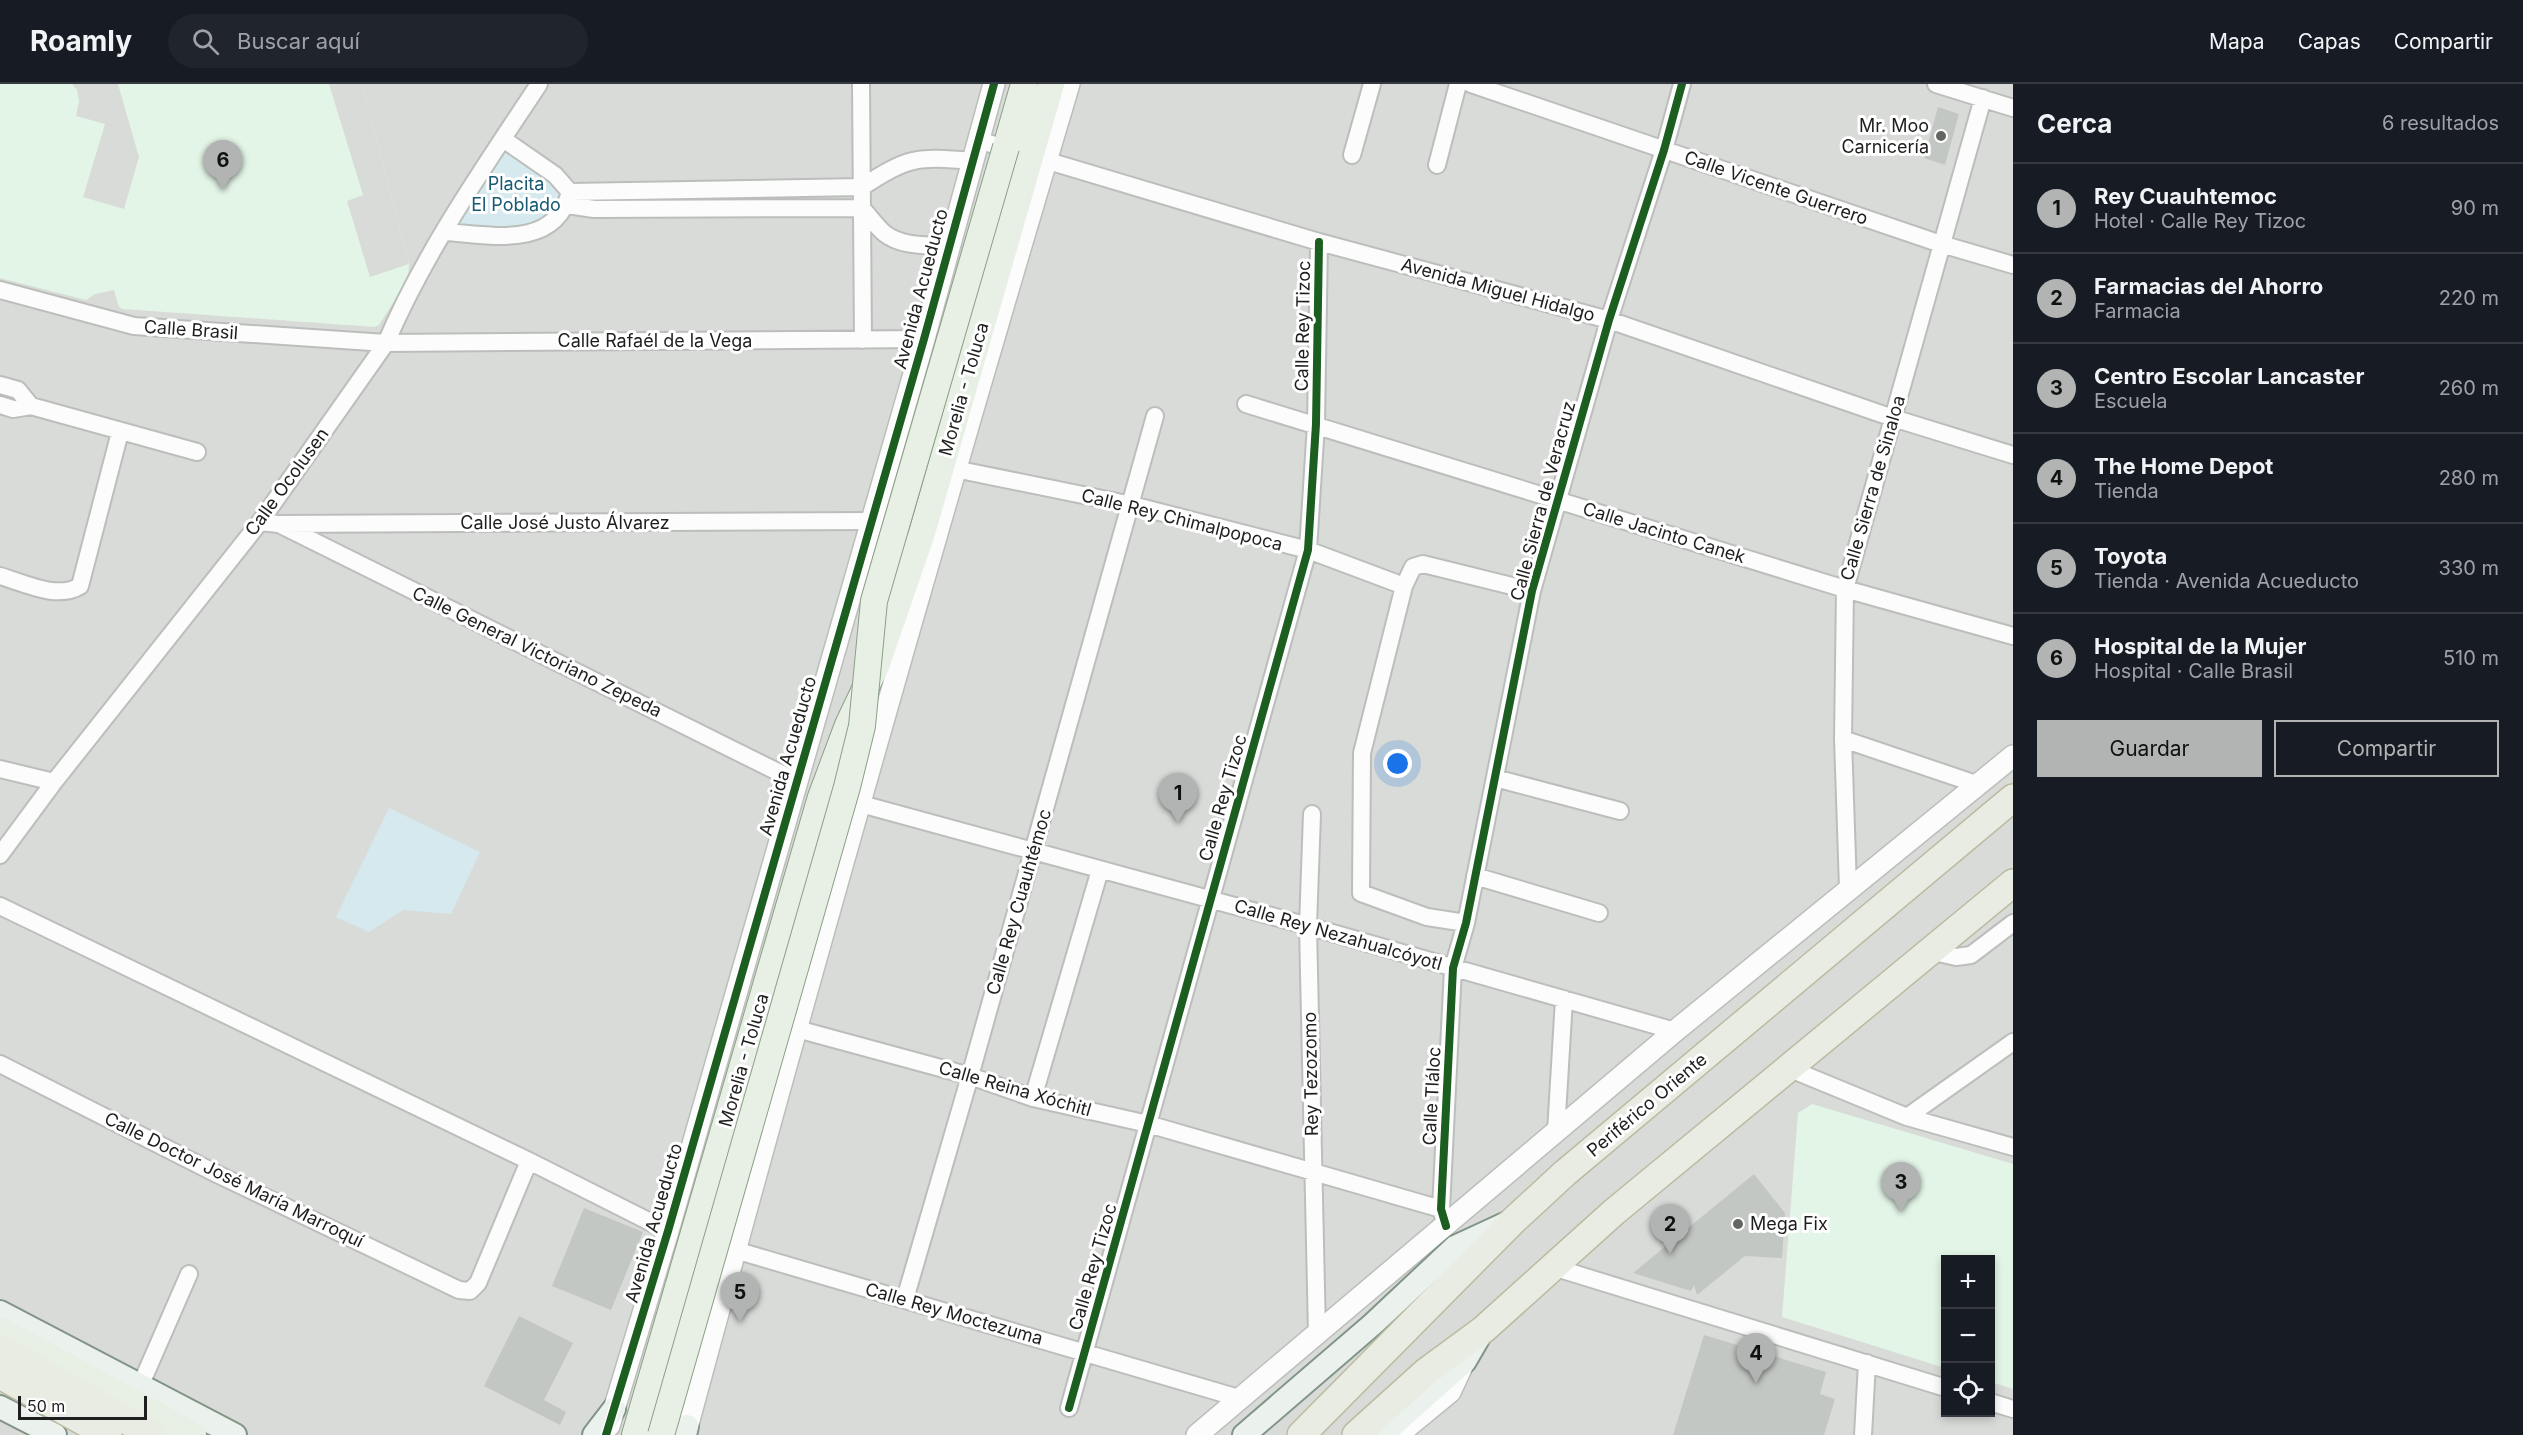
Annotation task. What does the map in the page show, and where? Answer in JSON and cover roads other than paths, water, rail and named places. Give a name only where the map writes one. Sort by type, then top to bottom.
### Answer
[{"type":"highway","name":"Periférico Oriente","points":[[1301,1435],[1514,1220],[1565,1173],[2013,798]]},
{"type":"highway","points":[[1356,1435],[1427,1371],[1484,1329],[1614,1212],[2013,883]]},
{"type":"highway","points":[[0,1348],[152,1435]]},
{"type":"highway","points":[[0,1375],[108,1435]]},
{"type":"main road","name":"Morelia - Toluca","points":[[661,1435],[847,787],[862,726],[874,601],[1024,84]]},
{"type":"main road","name":"Morelia - Toluca","points":[[635,1435],[821,797],[848,725],[876,666],[922,533],[1039,157],[1051,84]]},
{"type":"main road","points":[[1244,1435],[1373,1324],[1455,1247],[1514,1220]]},
{"type":"main road","points":[[0,1312],[236,1435]]},
{"type":"main road","points":[[1382,1435],[1465,1361],[1484,1329]]},
{"type":"main road","points":[[0,1330],[193,1435]]},
{"type":"main road","points":[[0,1407],[55,1435]]},
{"type":"main road","points":[[594,1435],[614,1409]]},
{"type":"street","name":"Calle Ocolusen","points":[[0,855],[54,782],[260,522],[386,343],[400,310],[445,232],[540,84]]},
{"type":"street","points":[[861,84],[863,340]]},
{"type":"street","name":"Avenida Acueducto","points":[[606,1435],[668,1231],[924,339],[994,84]]},
{"type":"street","points":[[686,1432],[955,469],[1039,157],[1069,84]]},
{"type":"street","points":[[1352,155],[1372,84]]},
{"type":"street","points":[[1437,165],[1458,84]]},
{"type":"street","name":"Calle Vicente Guerrero","points":[[1472,84],[1941,244],[2013,265]]},
{"type":"street","name":"Calle Sierra de Veracruz","points":[[1454,968],[1466,923],[1532,591],[1609,320],[1664,150],[1682,84]]},
{"type":"street","points":[[1936,84],[2013,108]]},
{"type":"street","name":"Calle Sierra de Sinaloa","points":[[1848,888],[1843,740],[1845,589],[1983,98]]},
{"type":"street","points":[[503,139],[555,175],[569,199],[594,209],[862,208]]},
{"type":"street","name":"Avenida Miguel Hidalgo","points":[[978,140],[1319,242],[1609,320],[1893,418],[2013,455]]},
{"type":"street","points":[[569,199],[862,187],[896,165],[914,160],[933,158],[972,161]]},
{"type":"street","points":[[445,232],[514,236],[530,233],[556,220],[569,199]]},
{"type":"street","points":[[862,208],[883,233],[894,239],[912,244],[948,246]]},
{"type":"street","name":"Calle Rey Tizoc","points":[[1069,1408],[1308,550],[1316,424],[1319,242]]},
{"type":"street","name":"Calle Brasil","points":[[0,290],[134,326],[386,343]]},
{"type":"street","name":"Calle Rafaél de la Vega","points":[[386,343],[924,339]]},
{"type":"street","points":[[0,385],[18,390],[31,406]]},
{"type":"street","name":"Calle Jacinto Canek","points":[[1246,404],[1845,589],[2013,636]]},
{"type":"street","points":[[0,405],[13,409],[31,406],[197,452]]},
{"type":"street","name":"Calle Rey Cuauhtémoc","points":[[905,1299],[1132,506],[1155,416]]},
{"type":"street","points":[[0,576],[53,591],[70,592],[80,586],[120,432]]},
{"type":"street","name":"Calle Rey Chimalpopoca","points":[[955,469],[1132,506],[1308,550],[1404,586]]},
{"type":"street","name":"Calle José Justo Álvarez","points":[[260,522],[278,524],[870,521]]},
{"type":"street","name":"Calle General Victoriano Zepeda","points":[[278,524],[796,781]]},
{"type":"street","points":[[1466,923],[1428,917],[1361,893],[1362,753],[1404,586],[1413,567],[1423,564],[1532,591]]},
{"type":"street","points":[[1843,740],[1979,785]]},
{"type":"street","points":[[1197,1435],[1396,1267],[1443,1217],[1556,1132],[1848,888],[2013,756]]},
{"type":"street","points":[[0,769],[54,782]]},
{"type":"street","points":[[1495,778],[1620,811]]},
{"type":"street","name":"Calle Rey Nezahualcóyotl","points":[[861,804],[1308,926],[1675,1031]]},
{"type":"street","name":"Rey Tezozomo","points":[[1312,814],[1308,926],[1317,1334]]},
{"type":"street","points":[[1033,1098],[1100,870]]},
{"type":"street","points":[[1475,876],[1599,913]]},
{"type":"street","points":[[0,906],[529,1161],[668,1231]]},
{"type":"street","points":[[1930,951],[1963,957],[1971,955],[2013,923]]},
{"type":"street","name":"Calle Tláloc","points":[[1443,1217],[1454,968]]},
{"type":"street","points":[[1556,1132],[1564,999]]},
{"type":"street","name":"Calle Reina Xóchitl","points":[[797,1029],[970,1076],[1033,1098],[1148,1124],[1313,1172],[1443,1217]]},
{"type":"street","points":[[1907,1116],[2013,1042]]},
{"type":"street","name":"Calle Doctor José María Marroquí","points":[[0,1064],[227,1179],[459,1290],[470,1291],[478,1283],[529,1161]]},
{"type":"street","points":[[1788,1068],[1907,1116],[2013,1147]]},
{"type":"street","points":[[1396,1267],[1455,1247]]},
{"type":"street","name":"Calle Rey Moctezuma","points":[[735,1250],[1242,1399]]},
{"type":"street","points":[[1553,1267],[1941,1386]]},
{"type":"street","points":[[141,1384],[189,1274]]},
{"type":"street","points":[[1397,1435],[1450,1392],[1465,1361]]},
{"type":"street","points":[[1863,1435],[1867,1363]]},
{"type":"street","points":[[1995,1404],[2013,1409]]},
{"type":"place","name":"Mr. Moo Carnicería","points":[[1941,136]]},
{"type":"place","name":"Hospital de la Mujer","points":[[223,190]]},
{"type":"place","name":"Rey Cuauhtemoc","points":[[1178,823]]},
{"type":"place","name":"Centro Escolar Lancaster","points":[[1901,1212]]},
{"type":"place","name":"Mega Fix","points":[[1738,1224]]},
{"type":"place","name":"Farmacias del Ahorro","points":[[1670,1254]]},
{"type":"place","name":"Toyota","points":[[740,1322]]},
{"type":"place","name":"The Home Depot","points":[[1756,1383]]},
{"type":"park label","name":"Placita El Poblado","points":[[516,194]]}]
